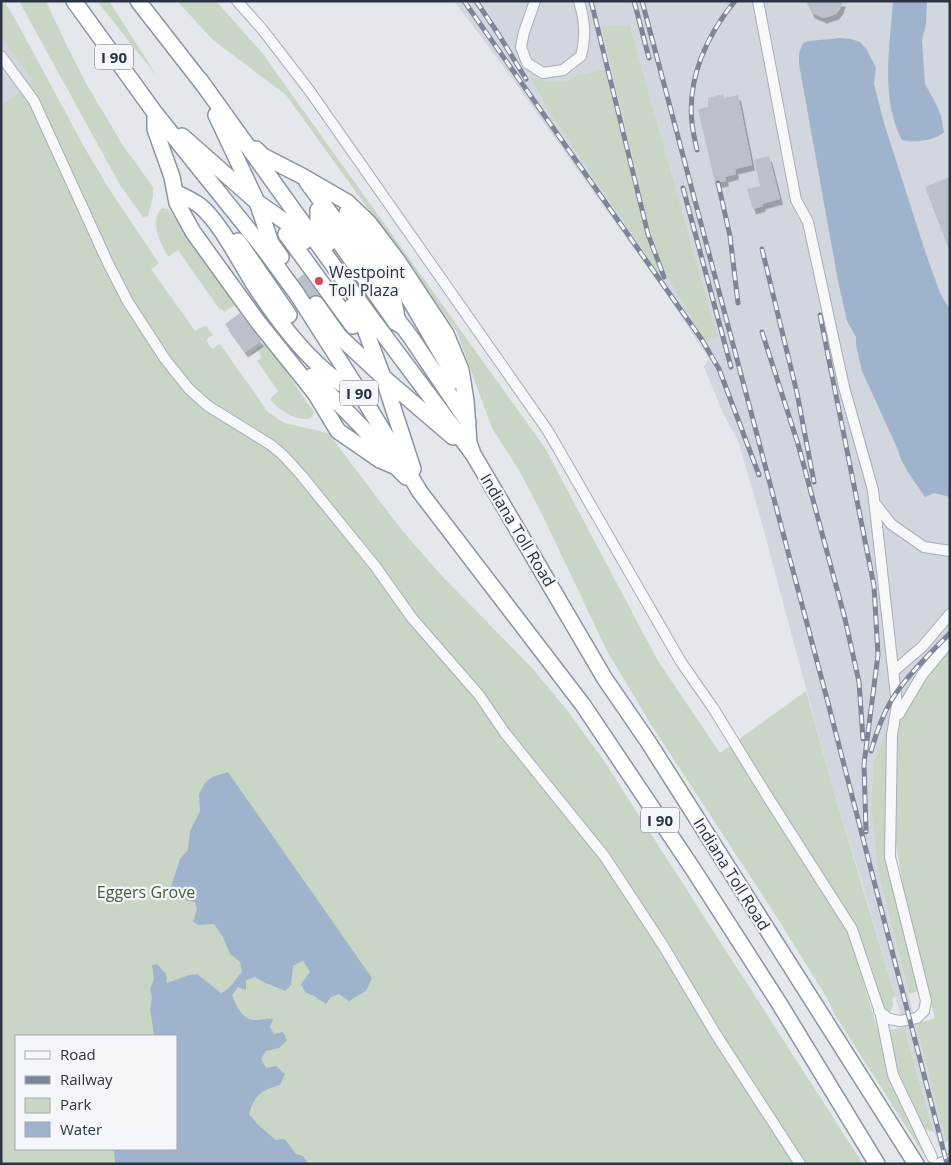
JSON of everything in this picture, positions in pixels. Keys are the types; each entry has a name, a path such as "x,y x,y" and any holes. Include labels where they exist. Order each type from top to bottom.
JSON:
{"highway":[{"name":"I 90","path":"74,1 154,111 264,249 310,312 417,488"},
{"name":"I 90","path":"138,1 200,80 473,454"},
{"path":"172,44 213,109 234,128 248,140 301,175 347,202 370,223 446,334 461,370 466,401 469,443 473,454"},
{"name":"I 90","path":"200,80 257,202 272,243 339,336 383,377 473,454"},
{"path":"200,80 263,156 301,175 310,185 392,297 400,326 468,423"},
{"name":"I 90","path":"154,111 257,202 294,228 362,321 383,377 417,488"},
{"path":"154,111 155,129 181,200 304,367 417,488"},
{"path":"168,164 201,200 219,216 299,337 344,373 359,392"},
{"path":"280,166 297,182 318,210 319,228 373,310 380,316 400,326"},
{"path":"216,189 229,216 328,353 332,364"},
{"path":"181,200 199,206 214,221 263,297 335,379 359,392"},
{"path":"181,200 180,211 193,232 258,322 315,393"},
{"path":"201,200 220,209 229,216"},
{"path":"299,337 306,377 338,431 380,460 396,467 417,488"},
{"name":"Indiana Toll Road","path":"473,454 605,679 654,752 916,1164"},
{"name":"Indiana Toll Road","path":"417,488 593,720 763,978 877,1164"}],"street":[{"path":"237,1 262,29 309,90 548,431 681,662 713,708 770,802 852,929 879,1011 893,1075 935,1160 950,1159"},
{"path":"535,1 524,32 522,47 527,63 543,73 563,70 581,56 585,33 579,1"},
{"path":"758,1 796,200 808,222 844,387 873,490 897,705 892,735 890,857 926,1001 924,1011 917,1018 900,1021 889,1019 879,1011"},
{"path":"1,56 34,101 108,263 128,302 165,359 189,388 208,406 271,445 284,456 375,566 412,618 479,696 505,733 605,857 664,947 718,1036 800,1164"},
{"path":"874,502 891,524 924,547 950,550"},
{"path":"894,671 923,646 950,614"},
{"path":"894,723 922,675 950,641"}],"shaded area":[{"path":"454,1 950,1 950,648 935,664 896,729 887,728 873,763 871,811 879,877 946,1142 939,1147 831,782 739,443 723,413 704,367 709,359 667,295 507,71","holes":["630,26 718,338 705,342 666,275 658,254","605,69 642,218 658,271 552,117 530,77 555,82"]},
{"path":"1,37 33,82 1,105"}],"green space":[{"name":"Eggers Grove","path":"1,1 4,1 14,17 87,152 113,195 157,260 158,264 151,269 195,331 204,326 207,327 213,335 206,340 212,349 220,344 268,412 284,423 328,433 401,529 441,575 534,670 570,714 604,761 863,1164 1,1164 1,105 33,82 1,37"},
{"path":"19,1 46,1 87,85 124,147 153,187 153,197 148,216 143,217 120,185"},
{"path":"97,1 109,1 155,74"},
{"path":"177,1 216,1 263,54 545,448 658,661 720,753 806,691 895,996 892,1000 893,1006 890,1012 886,1012 881,1003 870,962 842,904 827,882 820,888 847,929 887,1060 926,1158 835,1015 827,998 778,919 652,726 607,651 542,514 520,472 492,428 457,332 286,95 213,40"},
{"path":"630,26 718,338 705,342 666,275 647,217 602,27"},
{"path":"605,69 642,218 659,273 552,117 530,77 555,82"},
{"path":"162,208 168,209 236,304 224,312 222,309 220,310 178,250 169,256 167,255 159,238 156,225 158,213"},
{"path":"266,342 313,411 314,414 309,419 298,418 287,413 270,399 278,391 257,361 262,357 258,351 252,355 251,353"},
{"path":"950,648 950,1139 946,1142 916,1024 935,1018 909,919 895,839 896,729 935,664"},
{"path":"887,728 889,728 886,773 887,867 919,991 909,994 879,877 871,811 873,763"},
{"path":"904,1027 934,1132 921,1128 897,1076 887,1031"}],"water":[{"path":"893,1 927,1 926,24 922,41 925,84 941,116 944,132 930,139 918,141 902,140 895,124 891,107 888,72"},
{"path":"840,38 860,42 867,50 876,68 874,84 884,123 926,254 940,293 950,310 950,497 934,493 925,497 905,468 862,371 856,337 847,321 838,281 799,64 799,53 803,43"},
{"path":"228,772 372,978 366,991 349,1001 339,994 331,997 326,1004 305,992 301,984 310,972 303,961 293,966 291,985 285,991 255,977 246,980 246,990 238,987 232,995 238,1008 244,1015 252,1020 273,1019 270,1027 274,1034 283,1032 287,1040 279,1048 266,1051 261,1059 266,1068 276,1066 285,1074 280,1085 264,1091 256,1098 249,1114 258,1125 276,1140 285,1139 296,1154 303,1156 309,1164 115,1164 114,1150 178,1150 178,1035 154,1035 150,1008 152,998 150,990 154,978 152,965 157,964 166,974 167,983 197,974 221,993 242,972 240,962 230,954 223,937 214,924 199,925 193,922 197,910 195,902 175,898 171,887 180,859 188,850 190,831 200,811 199,794 205,783 212,777"}],"building":[{"path":"806,1 843,1 836,14 824,18 812,13"},
{"path":"723,94 724,98 738,95 752,165 735,169 736,174 725,177 726,181 715,183 698,109 708,107 708,98"},
{"path":"769,156 780,199 762,204 763,206 753,209 747,189 760,186 754,160"},
{"path":"950,177 950,250 949,250 925,187"},
{"path":"304,274 319,295 310,297 297,279"},
{"path":"240,313 261,341 245,352 225,324"}],"railway":[{"path":"464,1 702,340 719,369 759,475"},
{"path":"476,1 526,79"},
{"path":"591,1 648,234 664,277"},
{"path":"634,1 649,58"},
{"path":"642,1 827,699 947,1164"},
{"path":"697,150 692,126 691,106 696,74 701,58 716,28 735,1"},
{"path":"718,183 730,236 738,303"},
{"path":"683,188 731,367"},
{"path":"762,249 797,393 814,482"},
{"path":"820,315 874,586 878,655 864,764 866,832"},
{"path":"762,332 798,444 845,619 859,682 863,739"},
{"path":"871,751 882,719 897,692 950,633"}],"place":[{"name":"Westpoint Toll Plaza","path":"319,281"}]}
